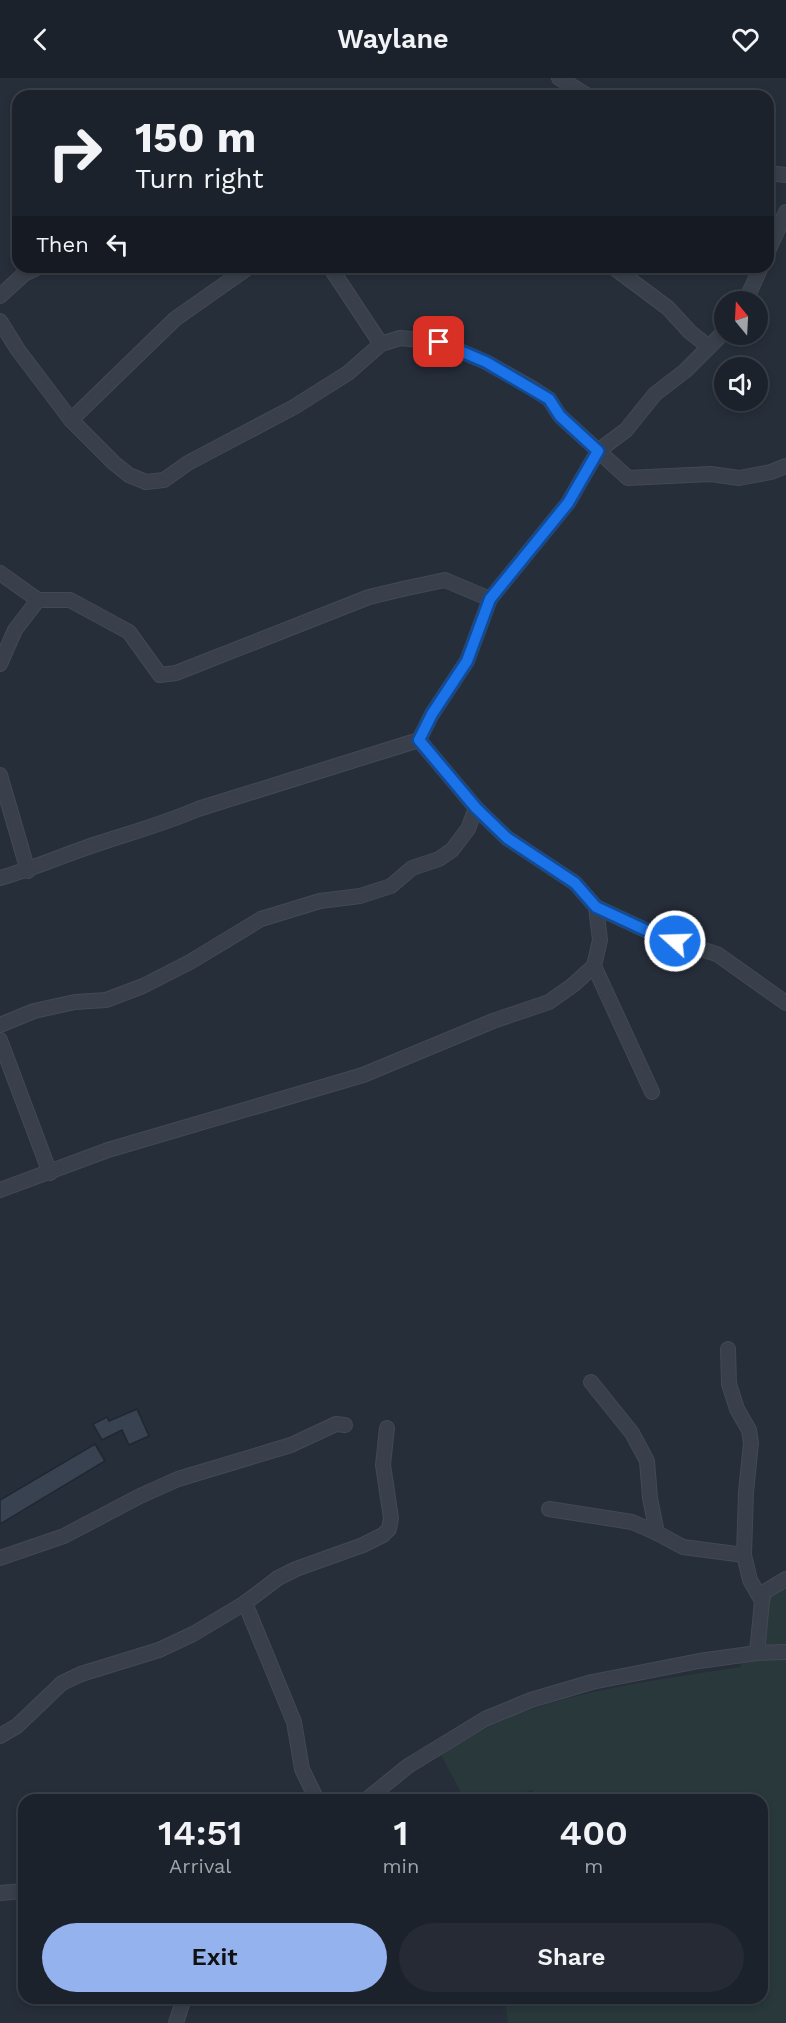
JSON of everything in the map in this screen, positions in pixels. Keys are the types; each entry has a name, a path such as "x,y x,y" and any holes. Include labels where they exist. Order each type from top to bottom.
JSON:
{"street":[{"path":"559,78 578,90"},
{"path":"774,238 786,212"},
{"path":"0,296 26,273"},
{"path":"71,420 175,319 240,273"},
{"path":"334,273 381,344"},
{"path":"621,273 668,308 690,332 709,347"},
{"path":"750,291 758,273"},
{"path":"0,321 18,350 71,420 114,463 129,475 146,482 164,480 188,463 294,406 348,373 381,344 400,338 439,342 486,362 549,399 560,416 628,478 711,474 739,478 771,472 786,466"},
{"path":"0,878 172,820 198,809 419,740 432,714 467,661 490,599 568,503 598,451 626,430 655,394 685,371 714,342"},
{"path":"0,573 38,600 70,600 129,632 160,675 168,675 369,597 407,588 445,580 490,599"},
{"path":"0,664 15,630 38,600"},
{"path":"419,740 476,808 507,838 575,883 596,907 654,934 717,954 785,1001"},
{"path":"0,775 28,870"},
{"path":"0,1025 34,1011 75,1002 106,1000 143,986 190,962 261,919 320,900 360,896 391,886 412,868 439,859 452,850 468,829 476,808"},
{"path":"0,1190 108,1150 363,1075 493,1021 549,1002 594,966 600,940 596,907"},
{"path":"594,966 652,1092"},
{"path":"0,1040 50,1173"},
{"path":"728,1349 729,1384 737,1409 749,1430 751,1443 746,1492 744,1555 750,1580 762,1601"},
{"path":"591,1382 632,1433 647,1461 650,1498 657,1533"},
{"path":"0,1558 63,1536 178,1479 291,1445 336,1424 345,1425"},
{"path":"0,1736 23,1720 62,1683 81,1674 159,1650 193,1634 244,1603 278,1578 383,1535 389,1529 391,1518 383,1465 387,1428"},
{"path":"549,1509 632,1522 683,1547 744,1555"},
{"path":"757,1653 764,1592 786,1579"},
{"path":"244,1603 294,1722 302,1769 314,1794"},
{"path":"373,1794 408,1766 476,1724 531,1700 592,1682 699,1661 757,1653 786,1652"},
{"path":"0,1893 18,1892"},
{"path":"177,2023 182,2004"}],"shaded area":[{"path":"772,1582 786,1582 786,2023 508,2023 506,2004 768,2004 768,1794 535,1794 533,1790 518,1794 462,1794 441,1755 497,1723 556,1702 648,1681 740,1667"}],"building":[{"path":"137,1409 149,1436 129,1445 122,1430 102,1440 93,1424 107,1417 109,1421"},
{"path":"95,1444 105,1461 0,1524 0,1500"}],"route":[{"path":"439,342 486,362 549,399 560,416 598,451 590,469 568,503 490,599 467,661 432,714 419,740 476,808 507,838 575,883 596,907 654,934 675,941"}]}
